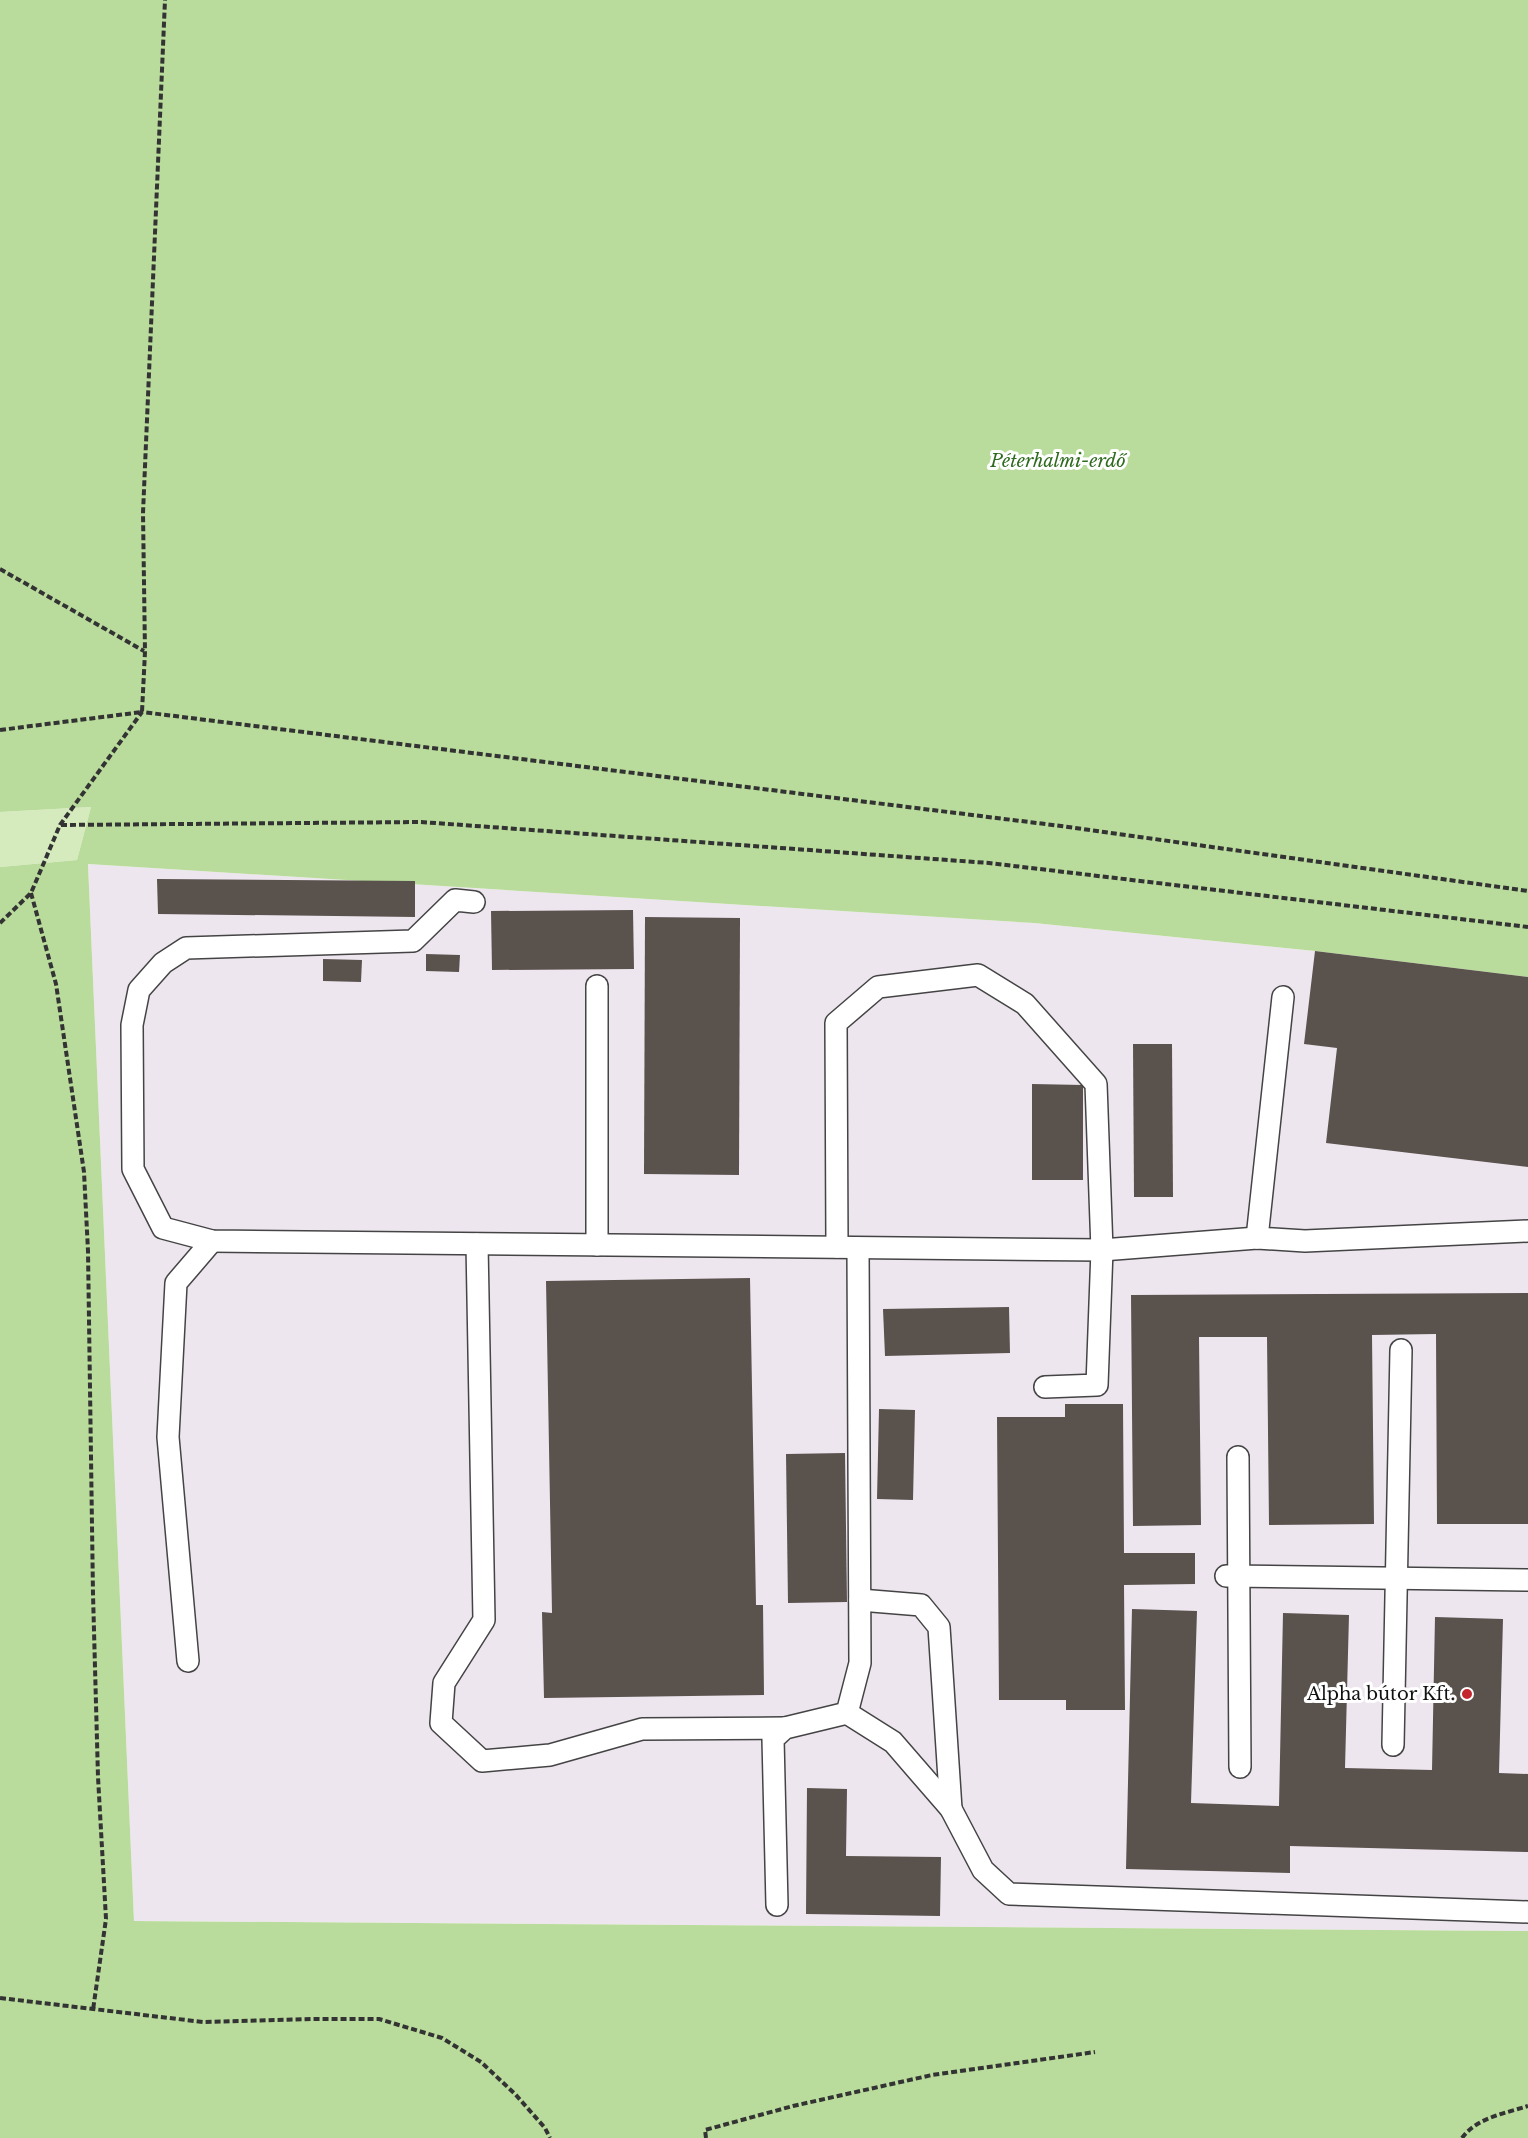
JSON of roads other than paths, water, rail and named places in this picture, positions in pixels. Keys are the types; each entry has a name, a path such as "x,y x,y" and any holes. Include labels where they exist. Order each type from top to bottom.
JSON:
{"lane":[{"path":"474,902 455,900 413,941 186,948 163,963 139,990 132,1025 133,1169 163,1228 212,1241 1102,1250 1257,1238 1305,1240 1528,1231"},
{"path":"837,1247 836,1023 878,987 978,975 1025,1005 1096,1084 1102,1250 1097,1385 1045,1387"},
{"path":"597,986 597,1245"},
{"path":"1257,1238 1283,997"},
{"path":"188,1661 168,1437 176,1283 212,1241"},
{"path":"477,1244 484,1620 444,1683 441,1723 482,1761 550,1755 642,1729 784,1728 847,1713 893,1742 951,1809 983,1870 1009,1894 1528,1912"},
{"path":"847,1713 860,1663 858,1248"},
{"path":"1393,1745 1401,1350"},
{"path":"1238,1457 1232,1576 1240,1767"},
{"path":"1232,1576 1528,1580"},
{"path":"860,1600 921,1605 939,1627 951,1809"},
{"path":"777,1905 773,1739 784,1728"}],"place":[{"name":"Alpha bútor Kft.","path":"1467,1694"}],"park label":[{"name":"Péterhalmi-erdő","path":"1058,461"}]}
